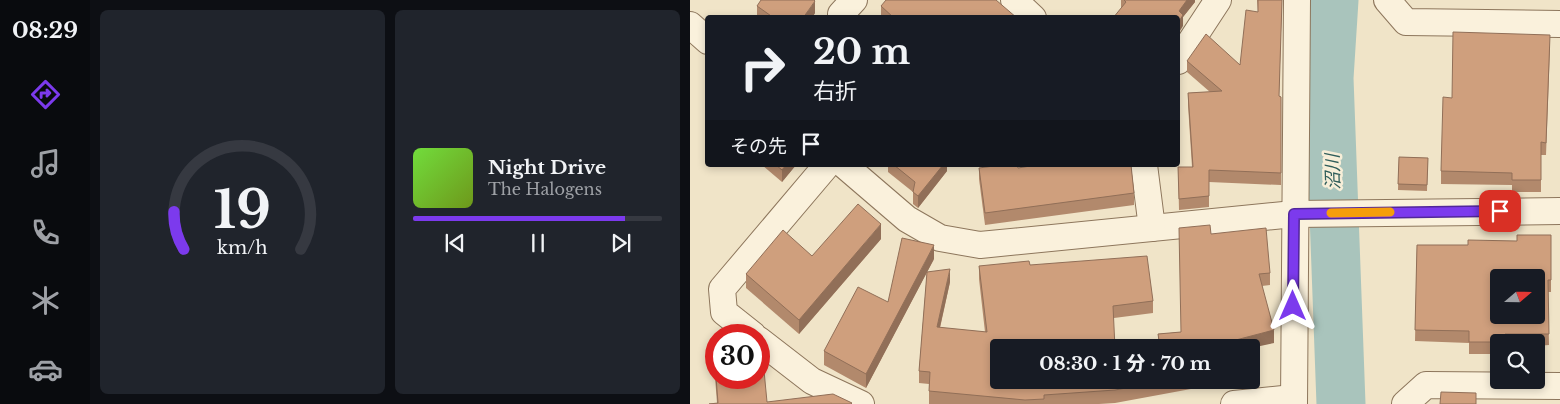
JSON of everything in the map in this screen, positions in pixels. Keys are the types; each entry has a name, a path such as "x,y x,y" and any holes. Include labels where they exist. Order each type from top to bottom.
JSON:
{"street":[{"path":"841,15 854,0"},
{"path":"1014,0 1030,15"},
{"path":"1180,58 1218,0"},
{"path":"1234,404 1294,401 1297,0"},
{"path":"1386,0 1406,22 1560,24"},
{"path":"690,25 705,38"},
{"path":"739,324 724,312 722,289 825,167"},
{"path":"846,167 907,220 940,238 980,245 1294,214 1560,211"},
{"path":"1144,167 1152,228"},
{"path":"770,349 812,381 861,404"},
{"path":"1405,404 1426,385 1560,386"}],"building":[{"path":"761,0 815,1 805,15 770,15 757,6"},
{"path":"886,0 996,0 1014,15 891,15 881,6"},
{"path":"1124,0 1187,0 1179,11 1183,15 1180,20 1180,15 1115,15 1126,2"},
{"path":"1258,0 1282,0 1279,96 1281,97 1281,173 1209,170 1209,196 1179,199 1178,167 1193,167 1188,93 1222,91 1187,61 1206,34 1240,65 1246,10 1258,12"},
{"path":"1453,32 1550,35 1546,143 1541,142 1541,180 1512,180 1512,173 1441,171 1443,97 1452,98"},
{"path":"1399,157 1428,158 1427,185 1398,184"},
{"path":"896,167 941,167 918,196 913,192 915,182"},
{"path":"1131,167 1134,193 985,213 979,168"},
{"path":"858,204 881,224 799,320 746,274 783,230 812,256"},
{"path":"1210,225 1211,234 1266,228 1270,273 1259,274 1274,330 1240,339 1159,339 1158,334 1181,332 1179,228"},
{"path":"1517,235 1551,235 1551,280 1548,280 1549,334 1490,334 1490,342 1469,342 1469,331 1415,330 1417,245 1468,245 1468,240 1517,241"},
{"path":"902,238 934,245 866,374 824,351 858,287 888,302"},
{"path":"1147,256 1153,301 1113,306 1115,339 990,339 990,389 1120,389 1044,395 1044,399 1025,400 929,391 930,372 919,371 927,272 950,269 937,327 987,332 979,266 1029,261 1030,265"},
{"path":"717,389 766,389 767,402 833,394 852,403 709,404 718,403"},
{"path":"1441,392 1476,393 1476,404 1440,404"}],"waterway":[{"name":"沼川","path":"1334,0 1329,78 1341,404"}],"slow traffic":[{"path":"1331,213 1390,212"}],"route":[{"path":"1293,306 1294,214 1500,211"}]}
